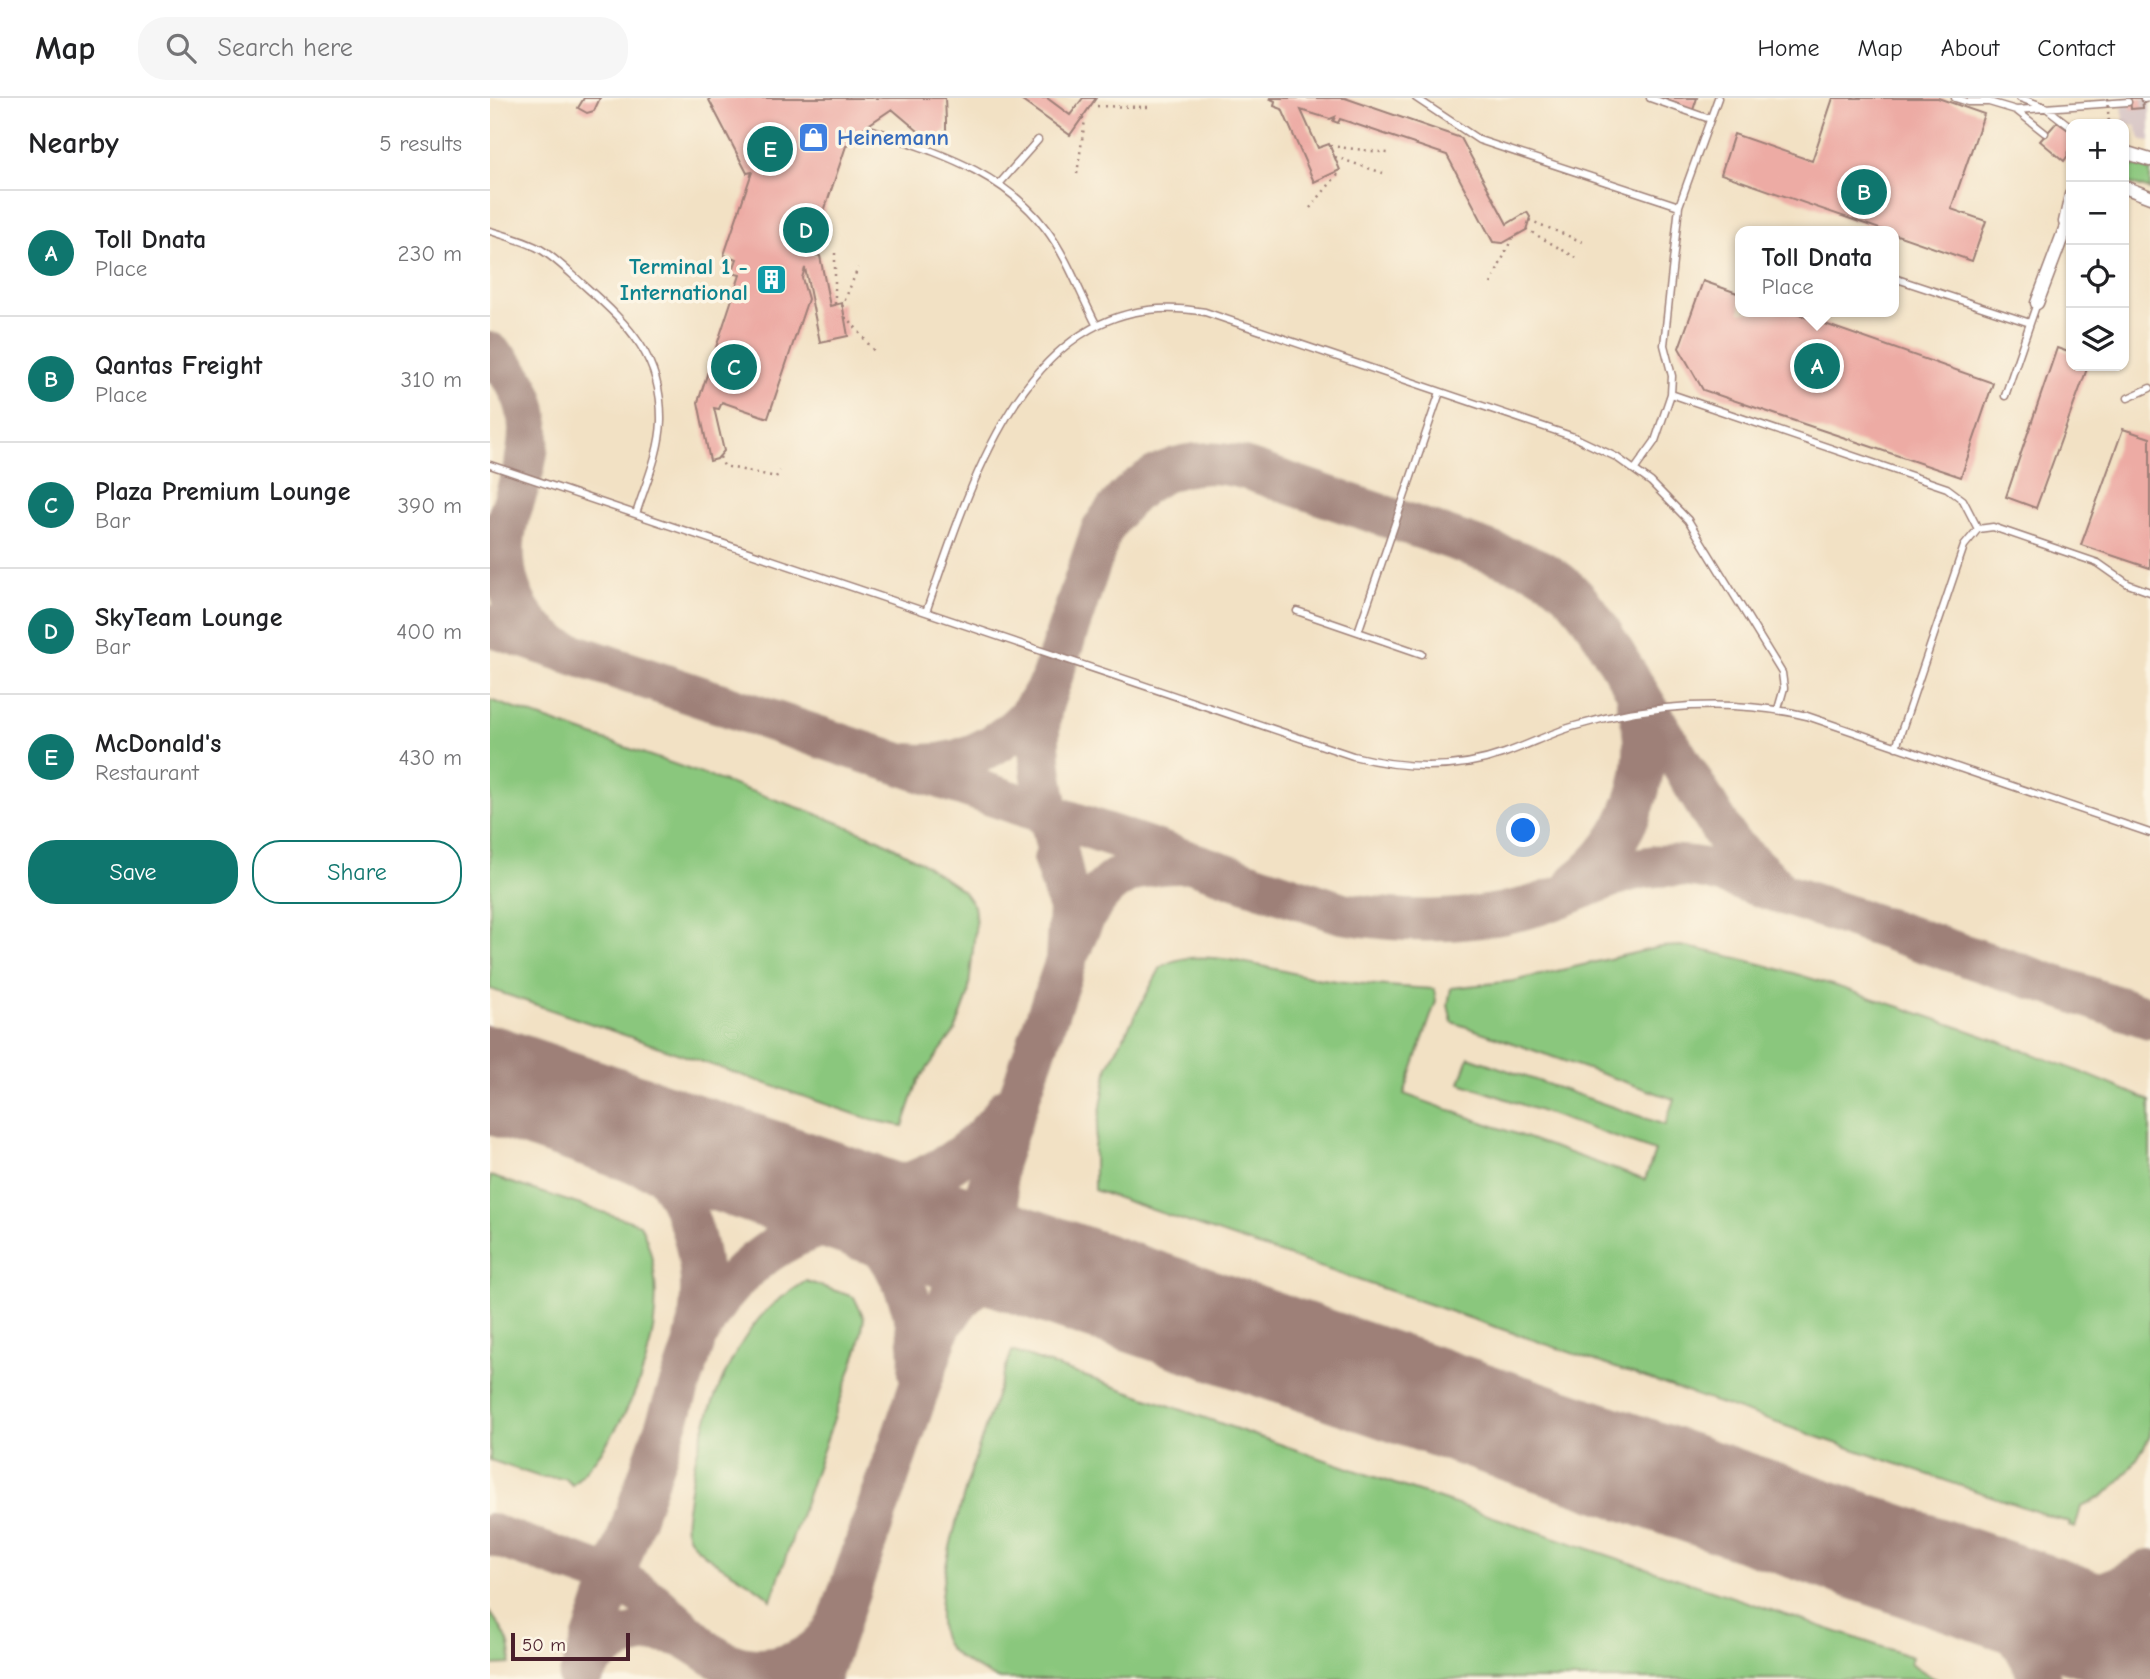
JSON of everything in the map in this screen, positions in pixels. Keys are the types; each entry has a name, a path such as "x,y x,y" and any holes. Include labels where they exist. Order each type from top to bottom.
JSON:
{"street":[{"path":"2129,154 2150,160"},
{"path":"2129,189 2150,197"},
{"path":"2037,303 2066,216"},
{"path":"2063,229 2066,223"}],"lane":[{"path":"1416,98 1479,140 1679,206"},
{"path":"1650,98 1710,119"},
{"path":"1635,470 1655,441 1671,394 1672,376 1664,345 1679,206 1718,98"},
{"path":"1955,98 1968,102 1989,102 2016,110 2045,133"},
{"path":"2020,98 2045,107 2066,123"},
{"path":"2016,110 2128,102"},
{"path":"873,130 967,164 1000,184 1045,228 1096,324"},
{"path":"1000,184 1038,140"},
{"path":"490,231 529,244 557,261 628,325 646,352 659,392 661,424 655,457 636,514"},
{"path":"1899,280 2030,323"},
{"path":"2005,396 2037,303"},
{"path":"926,612 973,479 995,437 1046,364 1096,324 1146,309 1176,308 1205,312 1574,437 1635,470 1664,493 1688,520 1782,673 1784,688 1778,709"},
{"path":"2128,398 2150,388"},
{"path":"1358,632 1440,392"},
{"path":"1671,394 1947,488 1964,500 1978,529"},
{"path":"490,465 1385,765 1444,767 1475,762 1573,727 1645,712 1730,705 1778,709 2150,833"},
{"path":"1896,747 1964,546 1978,529 1993,527 2098,563 2128,584 2150,592"},
{"path":"1297,611 1422,654"}],"path":[{"path":"2107,98 2109,119"},
{"path":"1090,106 1148,107"},
{"path":"1077,174 1085,120 1082,118"},
{"path":"1330,146 1388,153"},
{"path":"1335,157 1383,173"},
{"path":"1310,208 1338,174 1337,171"},
{"path":"1529,220 1583,242"},
{"path":"1526,229 1580,260"},
{"path":"1491,284 1512,238"},
{"path":"835,253 835,305"},
{"path":"842,307 858,268"},
{"path":"845,318 849,317 874,351"},
{"path":"720,457 724,467 776,477 780,471"}],"shaded area":[{"path":"2122,98 2150,98 2150,142 2140,139 2136,126 2129,124 2129,119 2123,119"}],"green space":[{"path":"2132,165 2150,170 2150,190 2129,183"},
{"path":"490,700 814,813 881,840 921,862 963,891 974,906 976,921 968,996 955,1031 918,1081 903,1126 872,1120 490,989"},
{"path":"1681,946 1766,965 1878,1000 2029,1052 2150,1101 2150,1436 2122,1479 2093,1502 2081,1507 2075,1528 2069,1526 2070,1523 1094,1190 1094,1147 1108,1066 1161,967 1176,960 1194,958 1236,961 1330,980 1434,989 1436,1001 1404,1094 1645,1180 1655,1151 1460,1083 1469,1057 1665,1125 1674,1099 1452,1022 1448,1005 1451,988 1514,981 1660,947"},
{"path":"490,1176 640,1224 651,1257 656,1292 653,1328 645,1363 632,1398 615,1430 595,1459 572,1485 565,1478 540,1477 490,1460"},
{"path":"806,1281 854,1297 864,1318 859,1346 771,1600 699,1550 691,1540 685,1524 691,1480 703,1432 731,1361 762,1315"},
{"path":"1012,1351 1392,1483 1912,1657 1910,1663 1935,1679 997,1679 961,1659 949,1649 940,1620 942,1587 962,1500"},
{"path":"490,1612 508,1643 510,1664 490,1665"}],"building":[{"path":"584,98 600,98 594,111 587,113 578,108"},
{"name":"Terminal 1 - International","path":"708,98 945,98 946,121 946,130 931,142 892,109 858,132 861,140 846,146 810,253 820,256 830,306 842,303 848,336 820,342 805,268 802,278 808,299 768,418 722,402 719,409 714,408 724,451 717,459 710,461 698,402 740,275 732,273 737,259 724,255 752,172 747,173"},
{"path":"1018,98 1047,98 1070,115 1083,98 1096,98 1070,135"},
{"path":"1269,98 1345,98 1461,138 1507,224 1527,212 1530,217 1526,230 1503,243 1493,242 1447,155 1340,119 1338,123 1333,121 1335,117 1330,119 1301,110 1318,148 1329,144 1340,170 1314,182 1282,109 1274,106 1275,101"},
{"path":"1661,98 1697,98 1693,110"},
{"path":"1833,98 1938,98 1984,114 1951,209 1986,221 1972,261 1899,236 1899,226 1871,226 1721,174 1734,134 1812,161"},
{"path":"2130,98 2142,98 2143,108 2131,109"},
{"path":"2057,122 2066,128 2064,161 2040,141"},
{"path":"1703,281 1735,292 1735,317 1805,317 1993,383 1961,477 1703,390 1679,348"},
{"path":"2057,348 2066,351 2066,371 2086,371 2036,508 2006,497"},
{"path":"2123,429 2150,438 2150,568 2081,545"}],"taxiway":[{"path":"490,353 508,372 520,391 527,411 527,451 508,518"},
{"path":"1065,886 1041,769 1039,746 1043,703 1101,532 1114,512 1146,482 1183,466 1204,463 1250,470 1528,565 1560,583 1584,607 1598,627 1730,844 1772,883"},
{"path":"490,553 508,518 504,554 509,588 525,619 552,644"},
{"path":"490,626 1342,913 1410,920 1478,917 1550,901 1638,869 1687,866 1718,872 2150,1018"},
{"path":"911,764 951,762 989,747 1022,722 1046,689"},
{"path":"1577,882 1596,866 1612,846 1635,802 1644,753 1643,728 1637,703"},
{"path":"819,1679 1066,961 1069,908 1054,860"},
{"path":"1071,948 1088,911 1110,884 1124,874 1140,868 1181,863"},
{"path":"490,1089 565,1108 644,1135"},
{"path":"824,1190 850,1193 876,1191 927,1176 973,1147 1007,1108"},
{"path":"579,1679 694,1344 700,1313 701,1283 697,1252 690,1223 678,1195 661,1170 640,1147 615,1128"},
{"path":"996,1171 999,1204 1011,1234 1033,1256 1062,1272"},
{"path":"770,1176 835,1202 855,1216 872,1234 900,1276 910,1300 916,1324 919,1373"},
{"path":"700,1331 733,1282 756,1261 781,1244 808,1231 837,1222 866,1219 896,1221 956,1241 977,1245"},
{"path":"947,1318 961,1299 976,1285 992,1276 1026,1271 1045,1273 1086,1285"},
{"path":"490,1534 618,1579 654,1603 696,1641"},
{"path":"1903,1562 1947,1580 1986,1604 2017,1636 2040,1679"},
{"path":"1975,1582 2021,1595 2064,1599 2106,1591 2128,1583 2150,1570"},
{"path":"2022,1603 2051,1616 2076,1633 2088,1643 2118,1679"},
{"path":"582,1675 590,1663 612,1644 639,1634 654,1632 683,1637 725,1662 757,1669 788,1665 802,1659 815,1650 836,1626"}],"runway":[{"path":"490,1079 2150,1645"}],"place":[{"name":"Heinemann","path":"814,137"},
{"name":"McDonald's","path":"770,149"},
{"name":"Qantas Freight","path":"1864,192"},
{"name":"SkyTeam Lounge","path":"806,230"},
{"name":"Terminal 1 - International","path":"771,279"},
{"name":"Toll Dnata","path":"1817,366"},
{"name":"Plaza Premium Lounge","path":"734,367"}]}
